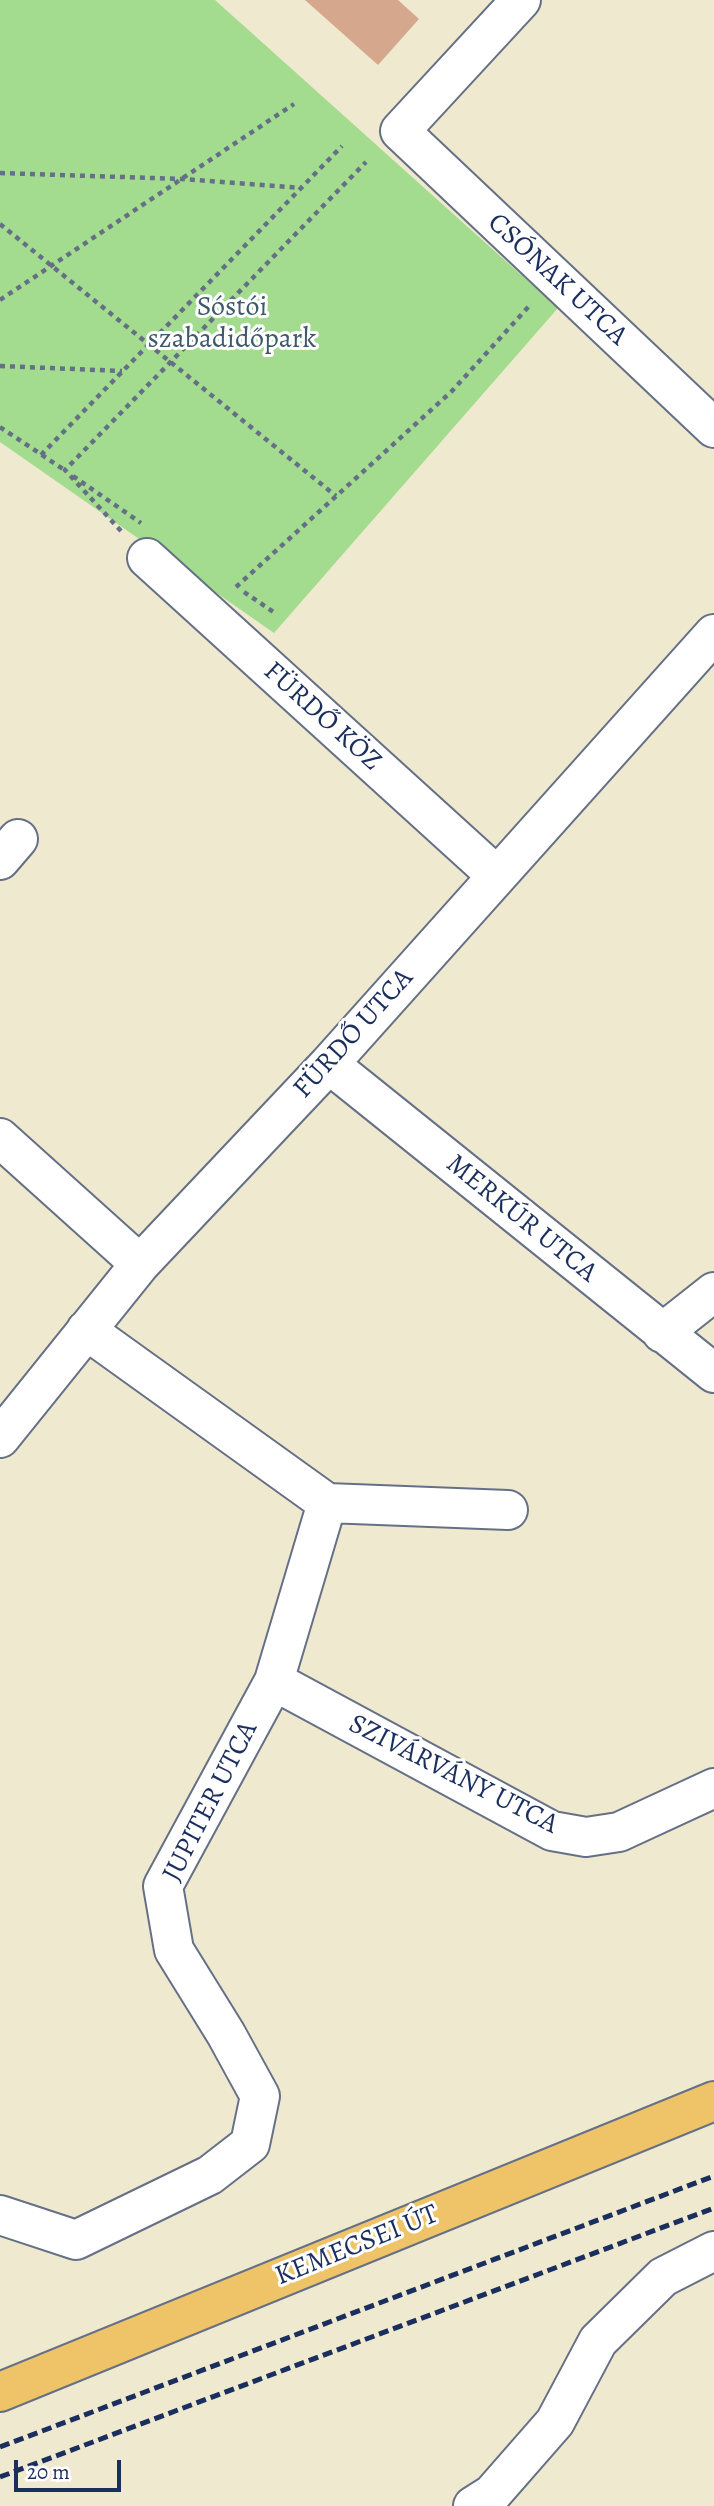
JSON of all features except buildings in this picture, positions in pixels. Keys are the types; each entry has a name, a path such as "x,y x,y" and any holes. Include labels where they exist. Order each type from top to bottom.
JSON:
{"main road":[{"name":"KEMECSEI ÚT","path":"0,2392 714,2101"}],"street":[{"name":"CSÓNAK UTCA","path":"521,0 400,131 714,429"},
{"name":"FÜRDŐ KÖZ","path":"147,558 497,876"},
{"name":"FÜRDŐ UTCA","path":"0,1438 140,1264 329,1064 714,634"},
{"name":"MERKÚR UTCA","path":"329,1064 714,1373"},
{"path":"0,1138 140,1264"},
{"path":"662,1333 714,1292"},
{"path":"86,1330 327,1503 508,1510"},
{"name":"JUPITER UTCA","path":"0,2215 76,2240 210,2175 250,2144 260,2096 226,2034 174,1950 163,1886 274,1681 327,1503"},
{"name":"SZIVÁRVÁNY UTCA","path":"274,1681 552,1831 586,1837 619,1832 714,1788"},
{"path":"473,2506 492,2494 555,2422 598,2341 663,2277 714,2251"}],"path":[{"path":"0,300 294,104"},
{"path":"41,455 342,146"},
{"path":"147,558 65,470 366,162"},
{"path":"0,173 182,179 302,188"},
{"path":"0,224 336,496"},
{"path":"236,587 452,391 555,278"},
{"path":"0,366 122,371"}],"green space":[{"name":"Sóstói szabadidőpark","path":"0,0 215,0 558,308 274,633 0,442"}],"railway":[{"path":"0,2447 714,2176"},
{"path":"0,2477 714,2208"}]}
